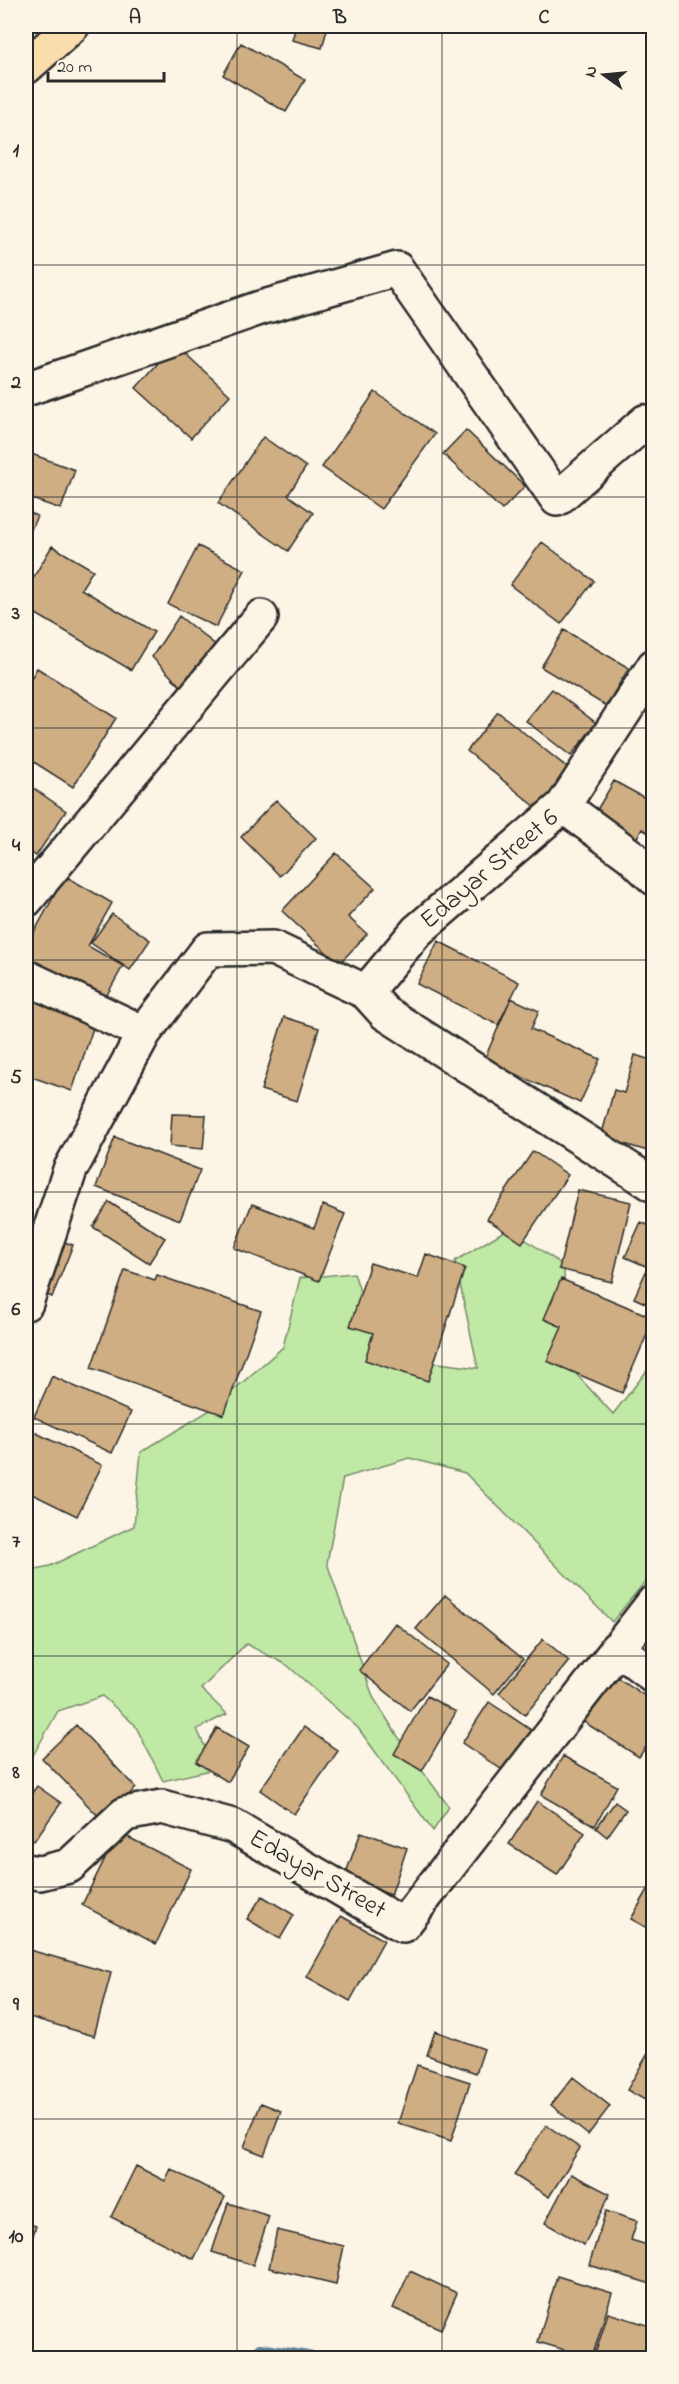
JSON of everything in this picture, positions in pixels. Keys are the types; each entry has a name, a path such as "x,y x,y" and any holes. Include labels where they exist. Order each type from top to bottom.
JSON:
{"highway":[{"path":"26,67 72,26"}],"street":[{"path":"29,388 260,308 397,268 557,498 645,422 654,425"},
{"path":"26,900 261,616"},
{"path":"563,806 654,666"},
{"name":"Edayar Street 6","path":"366,992 417,931 563,806 631,856 654,878"},
{"path":"26,1303 70,1170 144,1033 208,949 273,948 366,992 385,1012 654,1185"},
{"path":"26,977 144,1033"},
{"name":"Edayar Street","path":"26,1871 40,1873 69,1866 125,1814 162,1807 233,1826 403,1925 654,1602"},
{"path":"617,1648 654,1676"}],"green space":[{"path":"509,1228 564,1266 566,1363 613,1414 653,1363 653,1572 612,1622 465,1473 409,1458 343,1478 327,1563 373,1697 404,1746 449,1807 433,1831 358,1728 287,1665 246,1644 201,1689 227,1714 197,1729 215,1769 163,1781 135,1725 102,1696 58,1711 26,1768 26,1571 50,1566 134,1526 141,1452 212,1409 283,1347 300,1278 354,1273 372,1327 406,1359 478,1368 455,1261"}],"building":[{"path":"296,26 328,26 322,48 292,40"},
{"path":"241,43 305,80 286,112 223,75"},
{"path":"175,344 230,395 191,438 136,388"},
{"path":"375,392 435,434 381,509 322,467"},
{"path":"466,430 525,486 502,510 443,454"},
{"path":"263,437 306,467 288,495 313,513 288,551 218,503"},
{"path":"26,452 75,470 61,509 26,497"},
{"path":"26,511 37,516 26,541"},
{"path":"542,542 594,581 561,624 510,585"},
{"path":"52,546 93,570 81,589 154,632 131,670 26,608 26,590"},
{"path":"198,546 245,570 216,627 168,604"},
{"path":"179,616 227,654 193,699 152,657"},
{"path":"564,630 629,668 606,706 541,667"},
{"path":"37,668 116,718 73,787 26,757 26,687"},
{"path":"552,689 596,723 571,756 526,721"},
{"path":"498,712 574,773 542,812 467,751"},
{"path":"614,781 654,803 654,836 642,829 633,844 591,820"},
{"path":"26,783 66,811 36,856 26,849"},
{"path":"276,800 316,838 280,876 241,837"},
{"path":"336,853 375,888 348,917 367,934 339,964 282,911"},
{"path":"65,876 112,903 88,946 123,966 103,1002 26,958 26,947"},
{"path":"112,914 150,940 130,970 91,943"},
{"path":"438,941 519,982 498,1025 417,984"},
{"path":"26,995 96,1019 72,1091 26,1075"},
{"path":"511,998 539,1011 531,1029 600,1059 580,1103 484,1060"},
{"path":"284,1017 319,1028 297,1101 261,1090"},
{"path":"635,1055 654,1061 654,1153 601,1137 614,1090 624,1093"},
{"path":"172,1114 206,1115 203,1149 170,1146"},
{"path":"115,1137 200,1170 180,1220 96,1187"},
{"path":"533,1151 568,1175 522,1243 487,1219"},
{"path":"578,1190 631,1202 612,1282 559,1269"},
{"path":"109,1202 165,1238 149,1263 93,1227"},
{"path":"252,1204 314,1228 323,1205 345,1214 319,1281 234,1248"},
{"path":"641,1222 654,1228 654,1307 634,1298 648,1267 625,1257"},
{"path":"47,1236 73,1245 52,1297 27,1287"},
{"path":"426,1254 465,1268 428,1381 365,1360 373,1333 350,1326 370,1263 418,1278"},
{"path":"125,1270 155,1280 157,1275 261,1311 224,1415 91,1368"},
{"path":"561,1279 654,1318 622,1393 547,1361 562,1327 544,1319"},
{"path":"52,1376 131,1412 112,1453 34,1417"},
{"path":"26,1428 102,1465 77,1516 26,1491"},
{"path":"445,1595 523,1659 494,1694 416,1629"},
{"path":"395,1623 447,1664 410,1711 359,1670"},
{"path":"543,1639 569,1661 525,1715 499,1693"},
{"path":"615,1676 654,1702 654,1735 639,1757 584,1722"},
{"path":"427,1696 456,1712 422,1771 394,1754"},
{"path":"489,1702 537,1734 510,1775 462,1743"},
{"path":"76,1725 136,1788 102,1820 42,1758"},
{"path":"304,1727 338,1751 294,1814 260,1790"},
{"path":"217,1728 249,1747 228,1782 196,1762"},
{"path":"563,1756 617,1786 595,1826 541,1795"},
{"path":"37,1786 61,1803 34,1841 26,1835 26,1801"},
{"path":"537,1801 585,1833 557,1875 509,1844"},
{"path":"615,1802 626,1810 607,1837 596,1828"},
{"path":"118,1832 191,1869 156,1944 82,1905"},
{"path":"361,1832 407,1848 391,1895 344,1878"},
{"path":"654,1881 654,1932 631,1919"},
{"path":"262,1896 294,1915 280,1939 247,1919"},
{"path":"341,1916 384,1940 350,2001 307,1977"},
{"path":"26,1949 111,1973 94,2036 26,2016"},
{"path":"435,2031 484,2049 476,2073 427,2055"},
{"path":"654,2043 654,2105 627,2090"},
{"path":"417,2065 470,2082 451,2141 398,2123"},
{"path":"573,2077 610,2106 588,2135 551,2105"},
{"path":"261,2103 281,2111 264,2155 244,2147"},
{"path":"546,2125 580,2148 549,2197 514,2175"},
{"path":"136,2166 165,2181 171,2169 225,2197 194,2259 111,2217"},
{"path":"571,2174 610,2194 584,2245 545,2223"},
{"path":"228,2203 269,2216 253,2265 212,2252"},
{"path":"606,2211 637,2221 631,2240 654,2247 654,2285 589,2265"},
{"path":"26,2223 36,2226 27,2255 26,2255"},
{"path":"277,2230 344,2246 336,2284 269,2268"},
{"path":"410,2271 457,2293 441,2329 393,2308"},
{"path":"557,2276 612,2293 592,2358 538,2342"},
{"path":"608,2313 654,2327 654,2358 594,2358"}],"waterway":[{"path":"256,2358 260,2349 314,2358"}]}
